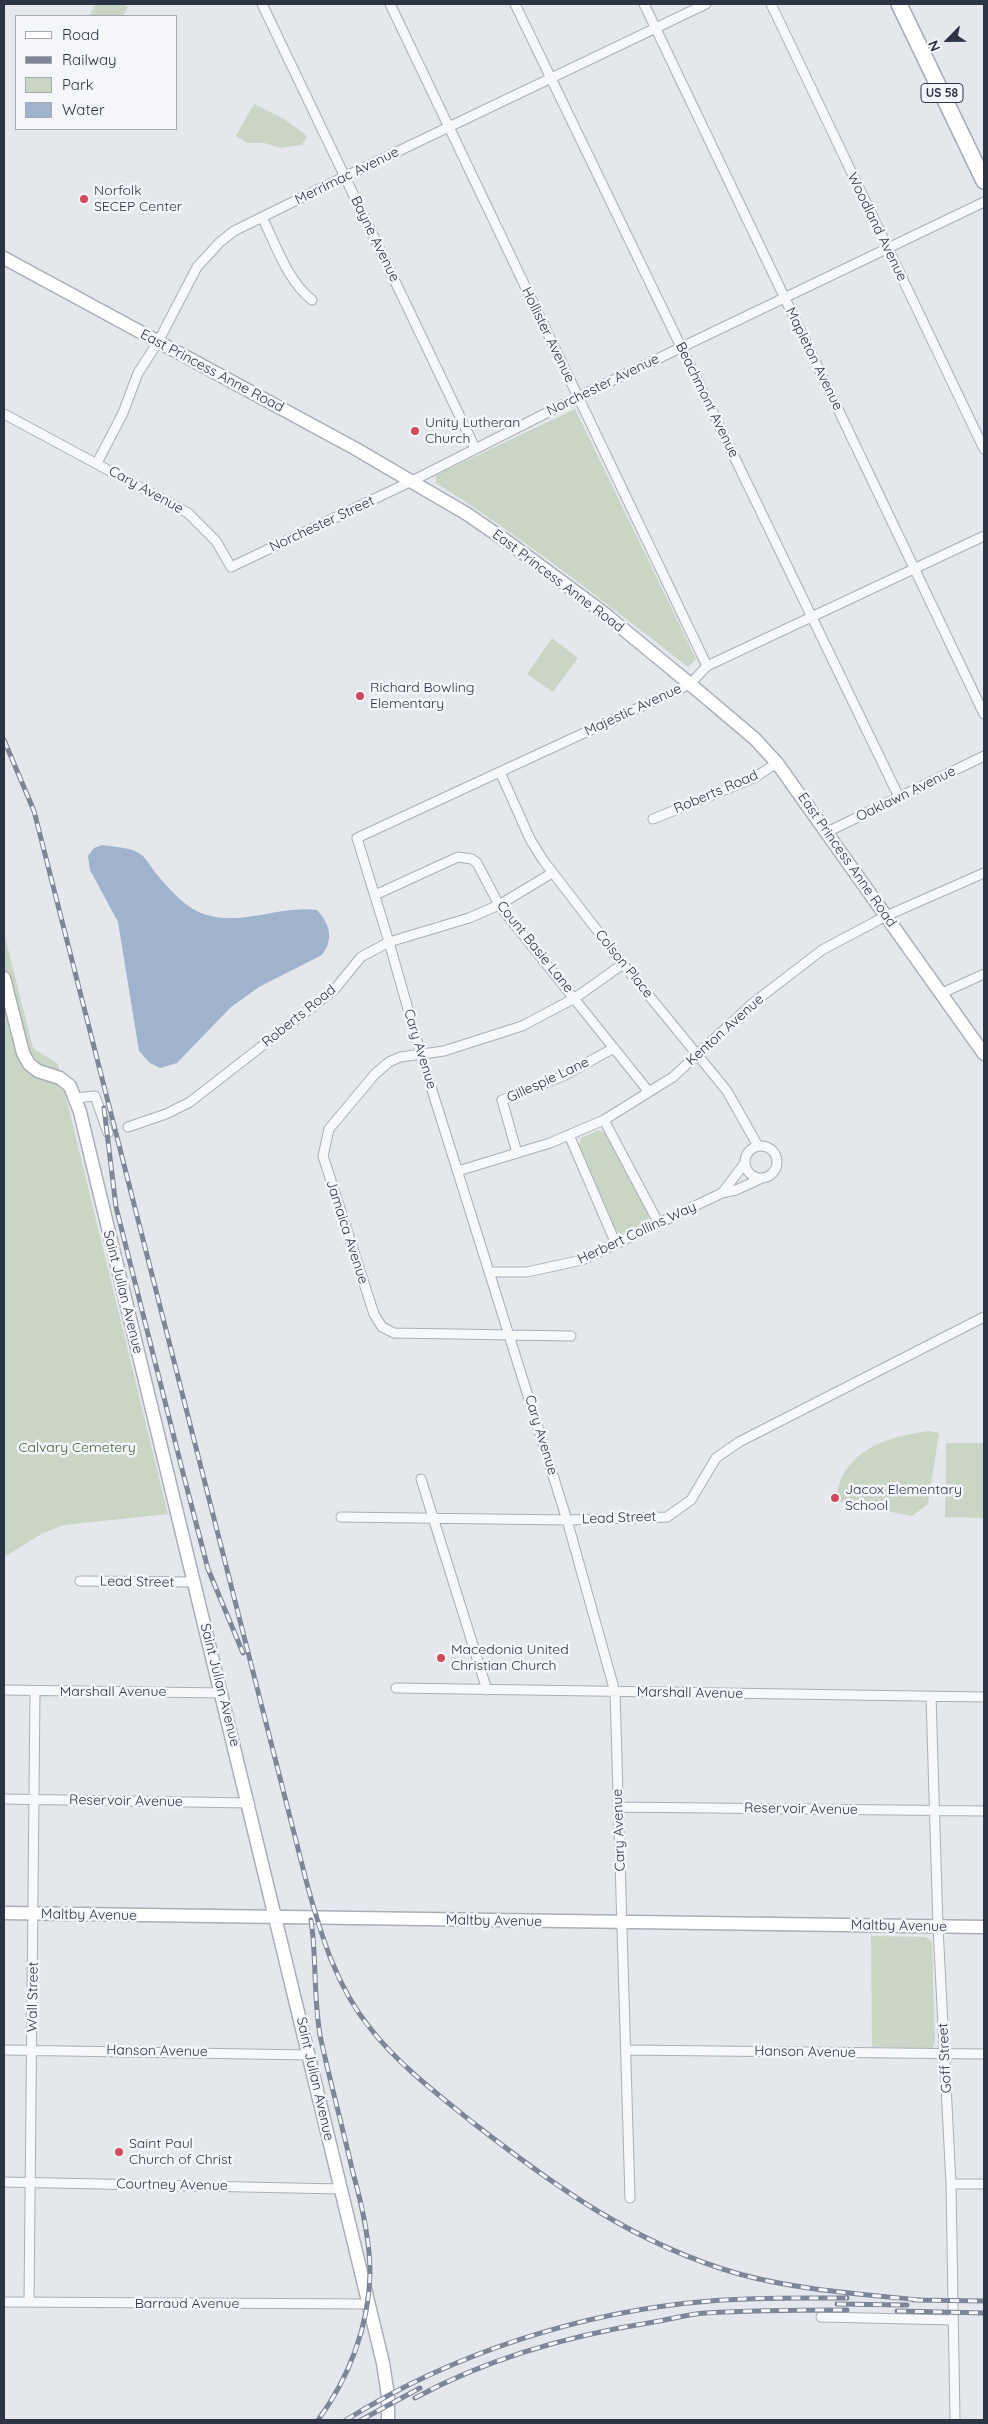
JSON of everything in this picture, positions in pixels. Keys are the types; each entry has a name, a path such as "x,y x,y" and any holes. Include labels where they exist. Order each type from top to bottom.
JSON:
{"main road":[{"name":"US 58","path":"899,4 984,181"}],"street":[{"name":"Bayne Avenue","path":"262,4 475,448"},
{"name":"Hollister Avenue","path":"390,4 707,666"},
{"name":"Beachmont Avenue","path":"515,4 899,797"},
{"name":"Mapleton Avenue","path":"644,4 984,714"},
{"name":"Merrimac Avenue","path":"97,463 123,413 138,373 158,342 197,267 208,254 234,231 550,77 706,4"},
{"name":"Woodland Avenue","path":"771,4 984,450"},
{"name":"Norchester Avenue","path":"412,481 578,397 984,202"},
{"path":"262,217 294,281 303,293 312,300"},
{"name":"East Princess Anne Road","path":"4,258 412,481 474,519 554,576 690,684 755,740 777,763 984,1054"},
{"name":"Cary Avenue","path":"4,414 188,513 216,541 231,567"},
{"name":"Norchester Street","path":"231,567 412,481"},
{"name":"Majestic Avenue","path":"356,838 690,684 707,666 984,536"},
{"name":"Oaklawn Avenue","path":"827,832 984,756"},
{"name":"Roberts Road","path":"653,819 754,778 777,763"},
{"name":"Colson Place","path":"500,772 530,839 552,873 623,964 698,1055"},
{"name":"Cary Avenue","path":"356,838 375,895 421,1055 567,1520 615,1692 630,2198"},
{"name":"Count Basie Lane","path":"375,895 458,857 465,857 477,863 499,905 649,1092"},
{"name":"Roberts Road","path":"128,1127 166,1114 190,1102 334,990 361,957 389,942 469,918 499,905 552,873"},
{"name":"Kenton Avenue","path":"458,1170 517,1153 569,1135 604,1120 673,1077 754,1003 822,950 886,916 984,873"},
{"name":"Jamaica Avenue","path":"571,1336 394,1333 382,1327 374,1314 323,1156 329,1129 375,1074 389,1062 400,1058 452,1049 522,1026 575,998 623,964"},
{"path":"940,994 984,974"},
{"name":"Saint Julian Avenue","path":"4,978 20,1046 26,1059 38,1071 65,1081 76,1098 370,2304 386,2374 388,2420"},
{"name":"Gillespie Lane","path":"517,1153 502,1100 563,1076 614,1048"},
{"name":"Herbert Collins Way","path":"698,1055 730,1096 758,1146"},
{"path":"76,1098 95,1096 108,1134"},
{"path":"604,1120 659,1224"},
{"path":"569,1135 616,1244"},
{"name":"Herbert Collins Way","path":"490,1272 526,1272 582,1260 722,1193 773,1174 778,1162 772,1149 758,1146 747,1154 745,1163 722,1193"},
{"path":"745,1163 748,1172 760,1179"},
{"name":"Lead Street","path":"341,1517 567,1520 667,1517 691,1500 716,1458 739,1442 984,1317"},
{"path":"421,1478 487,1690"},
{"name":"Lead Street","path":"80,1581 195,1582"},
{"name":"Marshall Avenue","path":"396,1688 984,1697"},
{"name":"Marshall Avenue","path":"4,1690 222,1693"},
{"name":"Wall Street","path":"29,2302 35,1691"},
{"name":"Goff Street","path":"931,1696 938,1927 951,2184 955,2420"},
{"name":"Reservoir Avenue","path":"4,1799 249,1803"},
{"name":"Reservoir Avenue","path":"618,1808 984,1812"},
{"name":"Maltby Avenue","path":"4,1913 984,1927"},
{"name":"Hanson Avenue","path":"4,2050 310,2055"},
{"name":"Hanson Avenue","path":"626,2050 984,2054"},
{"name":"Courtney Avenue","path":"4,2182 341,2189"},
{"path":"951,2184 984,2184"},
{"name":"Barraud Avenue","path":"4,2302 370,2304"},
{"path":"821,2317 953,2320"}],"green space":[{"path":"96,4 122,4 128,7 124,15 90,15"},
{"path":"254,104 284,119 307,136 302,145 280,148 264,143 247,143 236,136"},
{"path":"575,409 696,659 688,667 596,595 533,549 436,483 436,475"},
{"path":"552,638 578,658 553,692 527,674"},
{"name":"Calvary Cemetery","path":"4,933 33,1048 58,1064 168,1514 64,1525 43,1533 4,1557"},
{"path":"599,1130 607,1134 649,1214 648,1222 621,1234 615,1230 579,1146 581,1138"},
{"path":"929,1431 939,1433 928,1504 912,1516 836,1501 840,1481 848,1467 857,1457 867,1450 891,1439"},
{"path":"946,1443 984,1443 984,1518 945,1517"},
{"path":"871,1936 926,1937 932,1942 935,2043 932,2049 872,2047"}],"water":[{"path":"102,845 123,848 139,853 180,899 200,913 221,918 234,918 289,910 317,910 325,921 329,932 326,949 322,955 259,987 231,1007 177,1063 160,1068 150,1063 139,1051 118,922 90,870 88,856 94,848"}],"railway":[{"path":"4,740 34,811 307,1884 324,1941 348,1995 358,2012 381,2041 432,2089 472,2122 566,2191 598,2212 631,2230 701,2262 739,2274 829,2291 920,2300"},
{"path":"104,1108 116,1207 182,1469 208,1569 243,1653"},
{"path":"311,1920 321,2040 362,2210 369,2248 370,2273 366,2312 355,2351 339,2387 318,2420"},
{"path":"346,2420 387,2396 430,2375 521,2339 568,2325 615,2314 710,2301 761,2298 847,2298"},
{"path":"914,2300 984,2301"},
{"path":"837,2304 907,2305"},
{"path":"415,2398 472,2371 501,2360 562,2341 623,2327 706,2313 847,2310"},
{"path":"897,2311 984,2313"},
{"path":"361,2420 420,2388"}],"place":[{"name":"Norfolk SECEP Center","path":"84,199"},
{"name":"Unity Lutheran Church","path":"415,431"},
{"name":"Richard Bowling Elementary","path":"360,696"},
{"name":"Jacox Elementary School","path":"835,1498"},
{"name":"Macedonia United Christian Church","path":"441,1658"},
{"name":"Saint Paul Church of Christ","path":"119,2152"}]}
